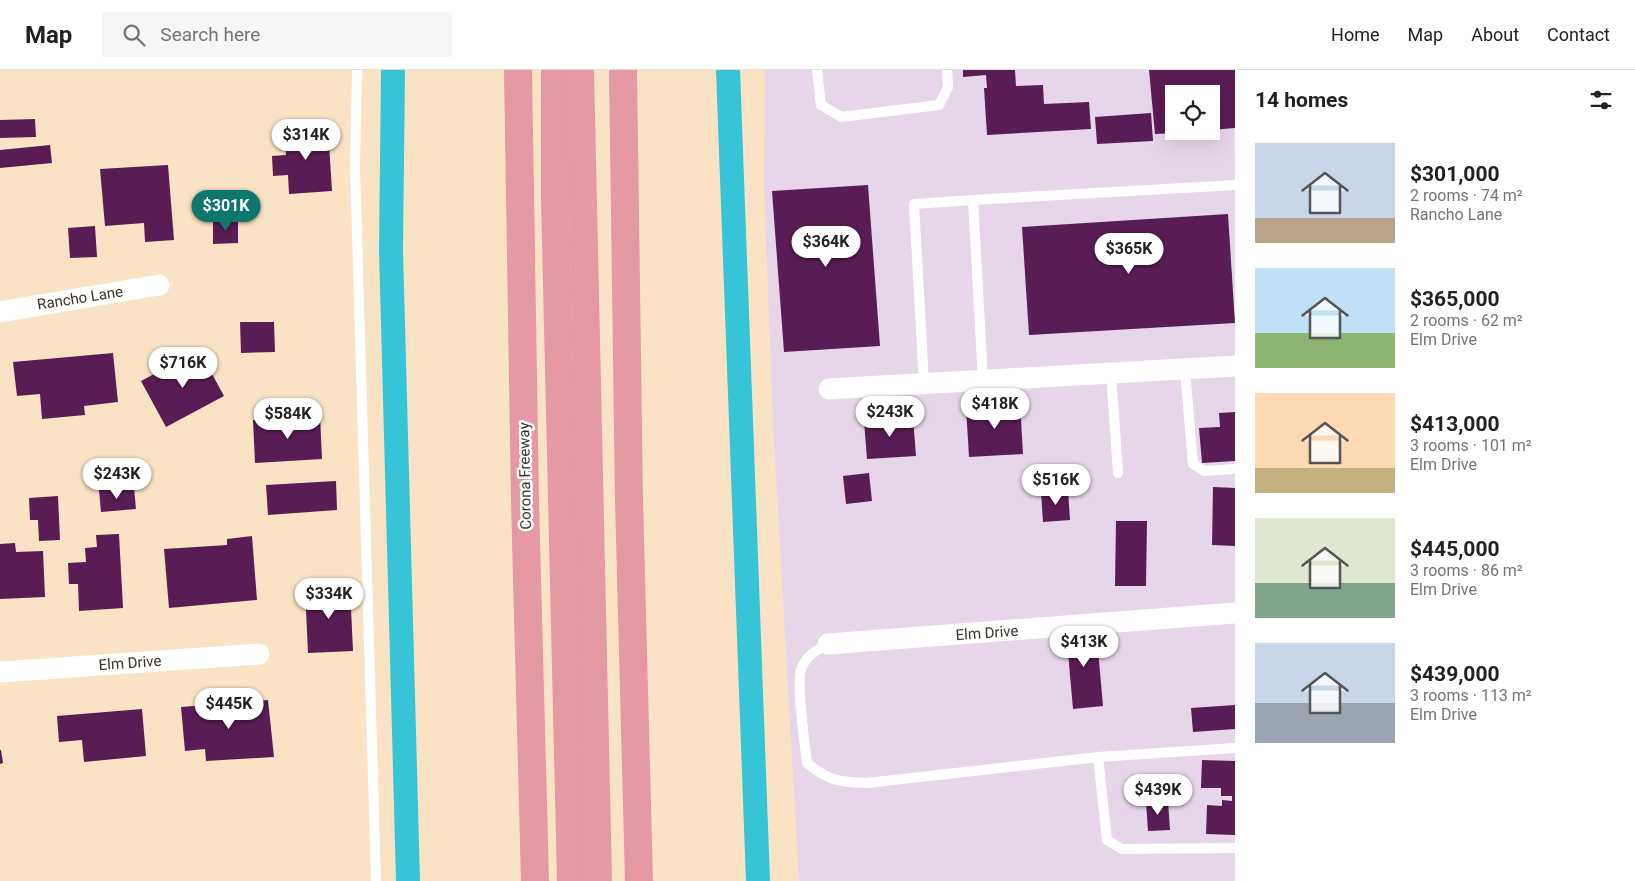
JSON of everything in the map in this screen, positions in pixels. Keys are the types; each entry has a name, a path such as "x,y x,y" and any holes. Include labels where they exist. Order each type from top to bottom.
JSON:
{"highway":[{"name":"Corona Freeway","path":"518,70 525,492 535,881"},
{"path":"555,70 555,198 571,881"},
{"path":"580,70 598,881"},
{"path":"623,70 629,490 639,881"}],"street":[{"name":"Rancho Lane","path":"0,312 159,285"},
{"path":"829,390 1235,366"},
{"name":"Elm Drive","path":"828,644 1235,613"},
{"name":"Elm Drive","path":"0,672 259,654"}],"lane":[{"path":"357,70 355,167 376,881"},
{"path":"817,70 821,105 841,117 939,105 948,87 947,70"},
{"path":"924,383 914,204 1235,185"},
{"path":"973,200 983,380"},
{"path":"1185,369 1193,464 1204,471 1235,469"},
{"path":"1111,373 1118,473"},
{"path":"828,644 810,654 800,670 801,709 807,763 820,774 840,782 867,784 1098,757 1235,748"},
{"path":"1098,757 1107,840 1122,849 1235,848"}],"shaded area":[{"path":"765,70 1235,70 1235,881 799,881 773,423 764,184"}],"building":[{"path":"963,70 1015,70 1016,86 1043,85 1044,104 1089,102 1091,129 987,135 984,88 987,88 986,75 963,77"},
{"path":"1149,70 1235,70 1235,128 1220,129 1220,85 1165,85 1165,133 1155,134"},
{"path":"1151,113 1153,141 1097,144 1095,117"},
{"path":"35,119 36,137 0,138 0,120"},
{"path":"328,128 332,191 289,194 288,175 273,176 272,156 286,155 284,131"},
{"path":"50,145 52,163 0,168 0,150"},
{"path":"168,165 174,240 145,242 144,223 105,226 100,169"},
{"path":"868,185 880,346 784,352 772,191"},
{"path":"1228,214 1235,323 1029,335 1022,227"},
{"path":"238,220 238,243 213,244 213,221"},
{"path":"95,226 97,257 70,258 68,228"},
{"path":"240,322 274,322 275,352 241,353"},
{"path":"199,350 224,396 166,427 141,381"},
{"path":"113,353 118,402 84,406 85,415 42,419 40,394 17,396 13,362"},
{"path":"1020,403 1023,454 969,457 966,407"},
{"path":"1235,412 1235,461 1202,463 1199,428 1220,427 1219,413"},
{"path":"320,416 322,459 255,463 253,420"},
{"path":"913,417 916,456 867,459 864,421"},
{"path":"869,473 872,501 846,504 843,476"},
{"path":"336,481 337,510 268,515 266,485"},
{"path":"1213,487 1235,488 1235,546 1212,545"},
{"path":"134,488 136,509 101,512 99,490"},
{"path":"1068,490 1070,520 1043,522 1041,492"},
{"path":"58,496 60,540 39,541 38,520 30,520 29,498"},
{"path":"1116,521 1147,521 1146,586 1115,586"},
{"path":"119,534 123,608 79,611 78,584 69,584 68,563 86,562 85,548 97,547 96,535"},
{"path":"252,536 257,600 169,608 164,549 227,545 227,539"},
{"path":"15,543 16,552 43,551 45,597 0,599 0,544"},
{"path":"350,587 353,651 308,653 305,589"},
{"path":"1096,627 1103,706 1073,709 1066,630"},
{"path":"268,700 274,757 206,761 205,749 185,751 181,707"},
{"path":"1235,705 1235,729 1193,732 1191,708"},
{"path":"142,709 146,756 84,762 82,740 59,742 57,716"},
{"path":"0,750 3,763 0,764"},
{"path":"1202,760 1235,761 1235,835 1206,834 1207,805 1222,806 1222,800 1232,801 1232,796 1221,796 1221,788 1201,788"},
{"path":"1168,801 1170,830 1148,831 1146,802"}],"waterway":[{"path":"393,70 391,250 408,881"},
{"path":"728,70 758,881"}]}
